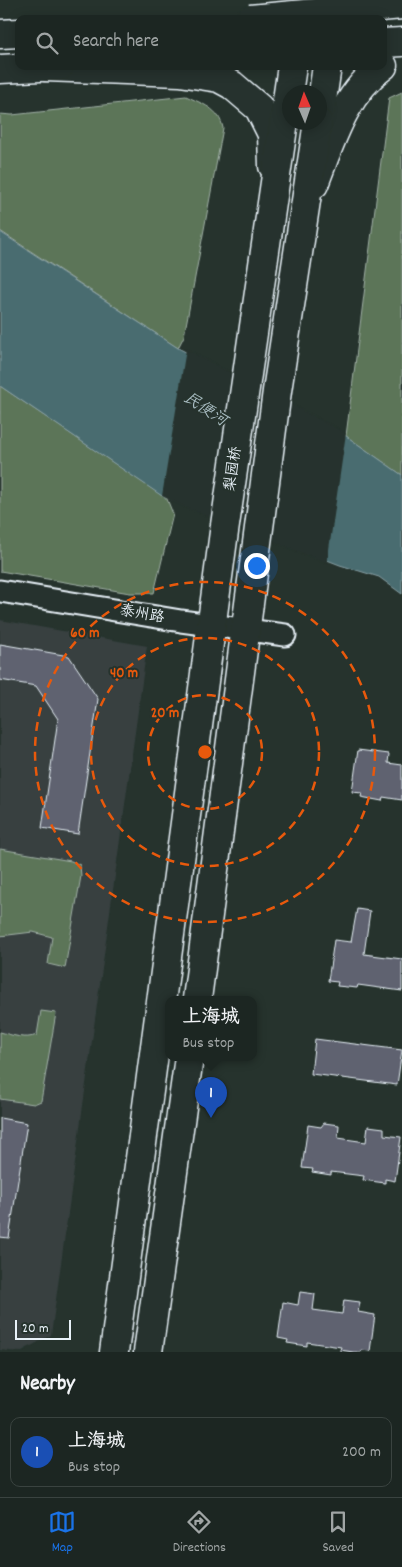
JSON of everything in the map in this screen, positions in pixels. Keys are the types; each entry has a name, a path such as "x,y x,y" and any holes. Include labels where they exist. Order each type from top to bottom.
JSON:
{"main road":[{"path":"301,15 303,0"},
{"path":"334,15 336,0"},
{"path":"293,15 402,5"},
{"path":"0,34 15,33"},
{"path":"387,44 402,42"},
{"path":"387,64 402,58"},
{"path":"0,69 15,68"},
{"path":"129,70 180,72 218,78 232,85 259,108 272,134 273,196"},
{"path":"273,196 291,70"},
{"path":"324,85 326,70"},
{"path":"306,207 338,124 351,99 365,82 378,70"},
{"path":"197,996 278,391 317,130"},
{"name":"梨园桥","path":"114,1352 213,626 224,532 273,196"},
{"path":"148,1352 188,1061"}],"street":[{"name":"泰州路","path":"0,591 213,626 285,635"}],"shaded area":[{"path":"0,620 147,646 51,1335 20,1352 0,1350"}],"green space":[{"path":"402,92 402,475 346,436 389,98"},
{"path":"186,96 214,111 221,121 223,128 184,336 178,348 0,231 0,114 12,115"},
{"path":"0,386 167,499 173,514 154,593 130,593 0,571"},
{"path":"0,849 71,861 80,865 81,876 65,968 48,964 52,937 33,932 0,936"},
{"path":"41,1011 56,1013 41,1101 34,1104 0,1099 0,1032 23,1037 37,1035"}],"water":[{"name":"民便河","path":"0,232 178,348 346,436 402,475 402,594 379,577 340,565 162,496 0,386"}],"pier":[{"path":"186,349 346,433 327,563 184,507 162,496"}],"building":[{"path":"0,644 69,656 98,699 78,834 42,828 58,719 36,686 0,680"},
{"path":"358,750 389,754 388,763 402,765 402,800 383,797 382,801 361,797 362,793 352,792"},
{"path":"357,909 370,911 364,954 402,959 402,991 358,985 357,988 337,986 338,982 328,981 334,940 351,942"},
{"path":"315,1039 402,1050 397,1085 311,1074"},
{"path":"0,1118 27,1123 9,1238 0,1237"},
{"path":"324,1123 339,1125 338,1138 366,1142 368,1126 384,1128 384,1135 401,1137 395,1181 385,1179 385,1183 363,1180 364,1176 331,1172 331,1175 312,1172 313,1169 302,1168 308,1125 321,1127"},
{"path":"300,1292 315,1294 313,1310 342,1314 344,1300 360,1302 358,1312 375,1315 370,1351 361,1350 361,1352 353,1352 340,1350 341,1347 307,1342 307,1346 287,1343 288,1340 278,1338 283,1302 298,1305"}],"place":[{"name":"上海城","path":"211,1118"}]}
